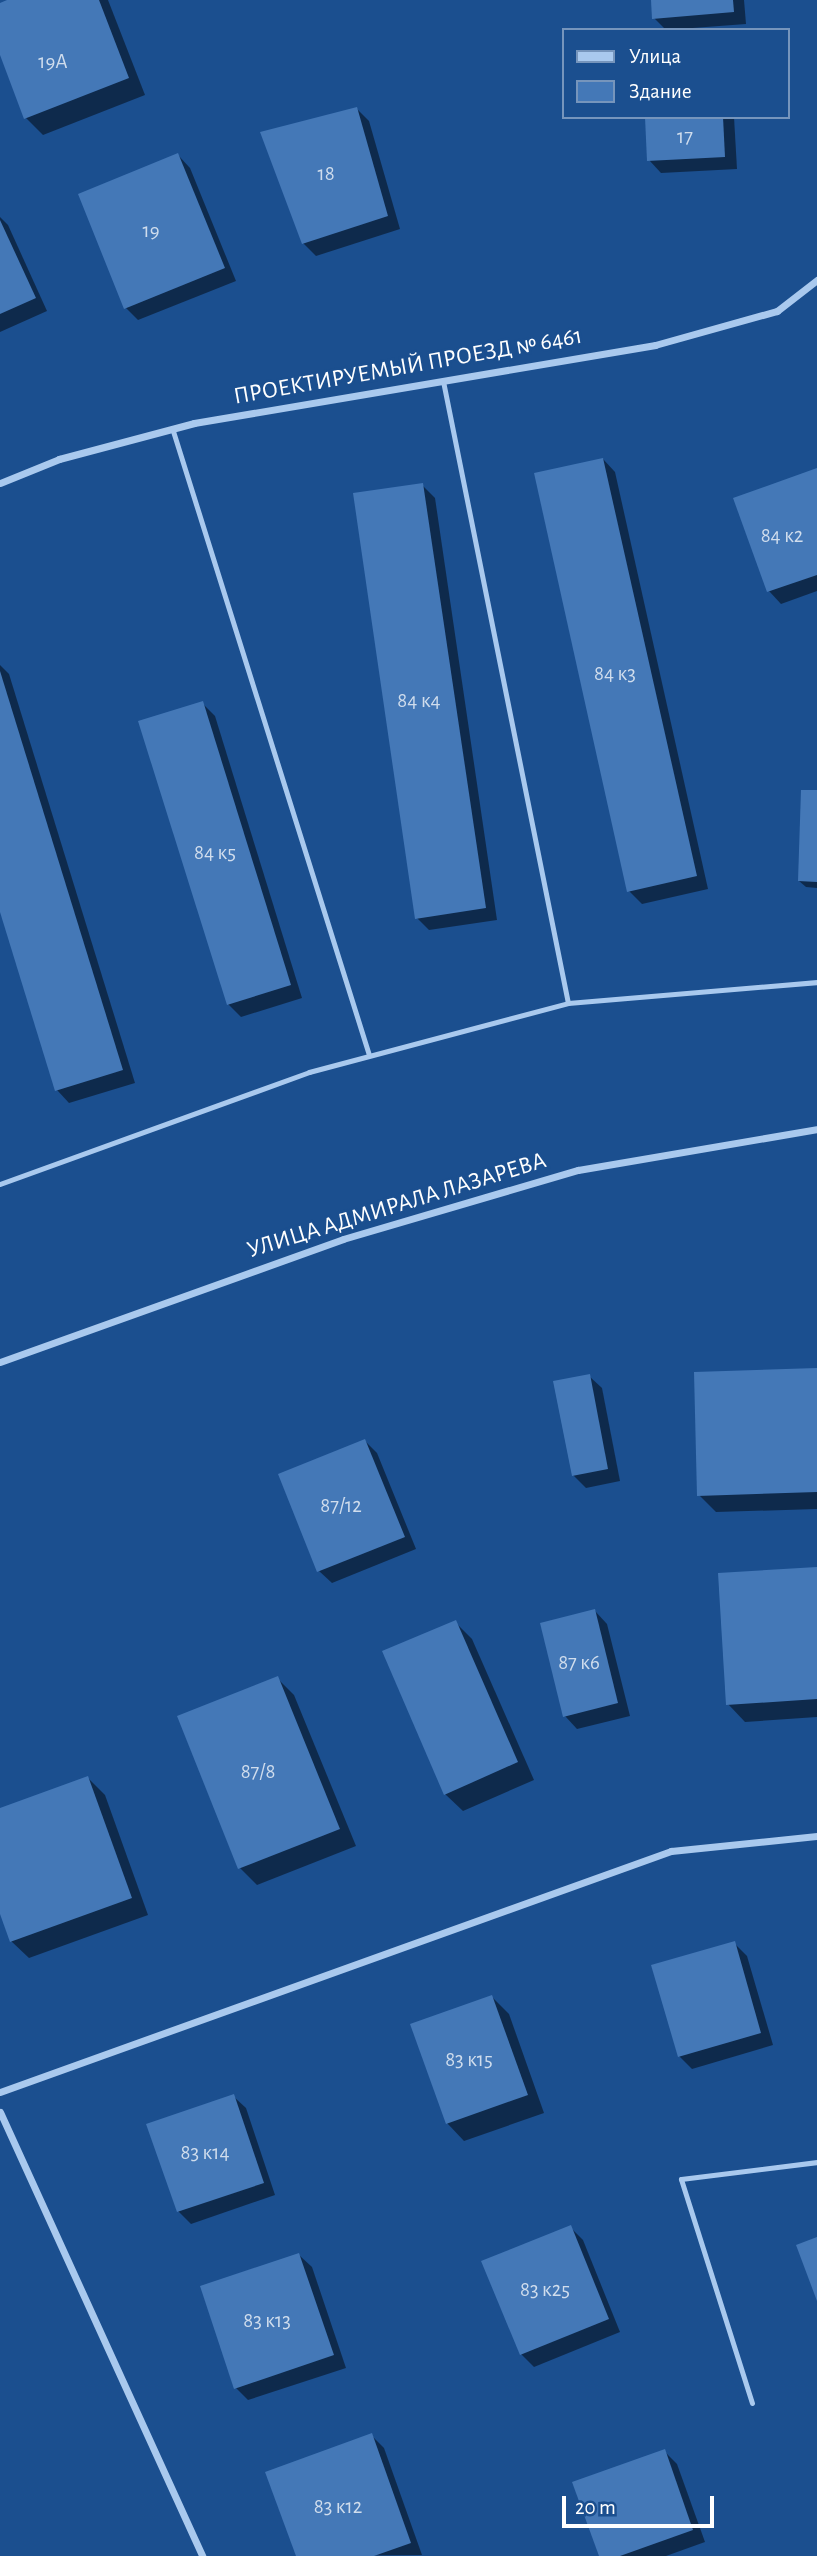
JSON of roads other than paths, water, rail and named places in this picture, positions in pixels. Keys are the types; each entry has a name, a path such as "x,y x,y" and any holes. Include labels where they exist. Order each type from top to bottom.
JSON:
{"street":[{"name":"ПРОЕКТИРУЕМЫЙ ПРОЕЗД № 6461","path":"0,483 59,460 173,431 194,423 655,345 777,311 817,280"},
{"name":"УЛИЦА АДМИРАЛА ЛАЗАРЕВА","path":"0,1362 343,1239 565,1174 817,1129"},
{"path":"0,2092 671,1851 817,1836"},
{"path":"0,2112 202,2556"}],"lane":[{"path":"443,381 568,1003"},
{"path":"173,431 369,1055"},
{"path":"0,1184 309,1072 568,1003 817,982"},
{"path":"752,2403 681,2179 817,2162"}]}
